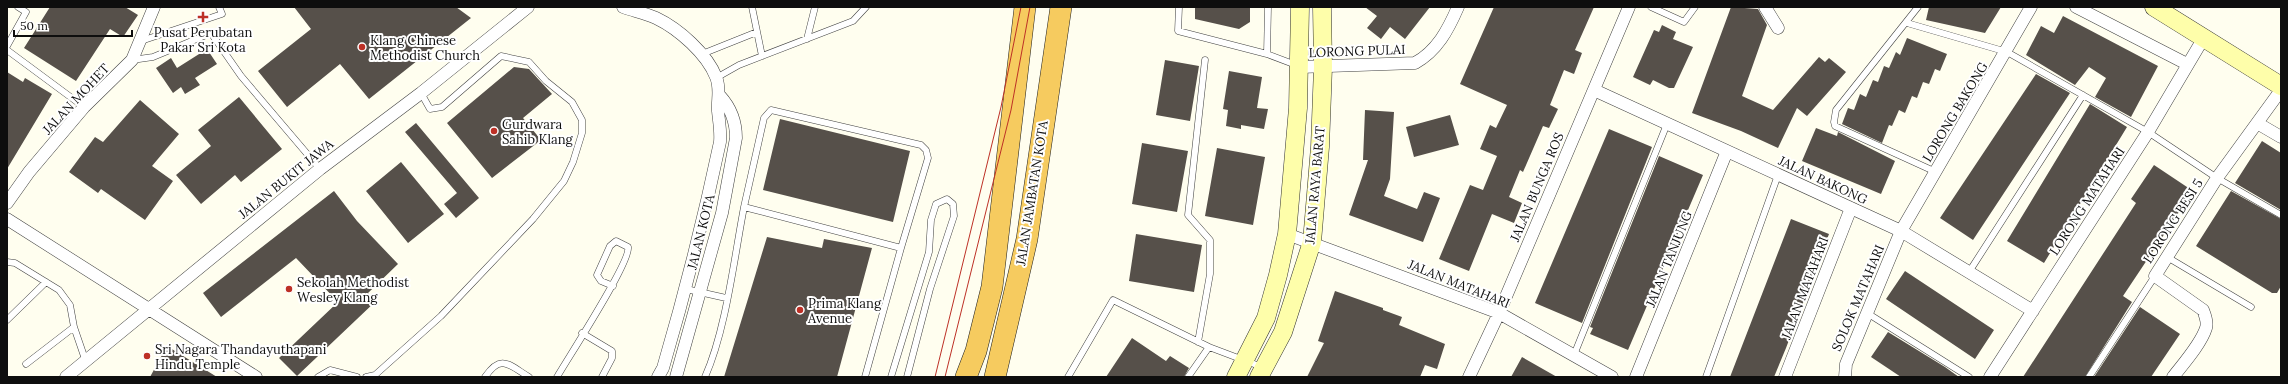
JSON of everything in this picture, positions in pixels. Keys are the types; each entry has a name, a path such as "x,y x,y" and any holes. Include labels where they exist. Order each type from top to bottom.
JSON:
{"highway":[{"name":"JALAN JAMBATAN KOTA","path":"966,377 976,351 992,287 1025,7"},
{"name":"JALAN JAMBATAN KOTA","path":"994,377 1027,239 1061,7"}],"main road":[{"name":"JALAN RAYA BARAT","path":"1236,377 1246,360 1266,318 1278,275 1287,234 1300,67 1300,7"},
{"name":"JALAN RAYA BARAT","path":"1262,372 1283,332 1312,242 1320,147 1323,67 1322,7"},
{"path":"2155,7 2281,86"}],"street":[{"name":"JALAN MOHET","path":"7,203 29,172 84,107 132,60 154,7"},
{"name":"JALAN BUKIT JAWA","path":"66,377 320,168 421,93 528,7"},
{"name":"JALAN KOTA","path":"623,7 656,18 691,43 702,54 716,78 720,96 718,109 721,131 720,142 706,210 686,289 663,368 658,377"},
{"name":"LORONG PULAI","path":"1300,67 1415,63 1428,56 1440,41 1458,7"},
{"name":"JALAN BUNGA ROS","path":"1469,377 1499,313 1628,7"},
{"path":"1766,7 1778,28"},
{"name":"LORONG BAKONG","path":"1901,231 2007,52 2031,7"},
{"path":"2076,7 2186,64"},
{"name":"LORONG MATAHARI","path":"1990,377 2148,132 2186,64 2204,39"},
{"name":"JALAN BAKONG","path":"1594,90 1901,231 2033,311"},
{"name":"LORONG BESI 5","path":"2173,377 2202,336 2206,328 2206,318 2203,310 2155,276 2217,178 2281,90"},
{"name":"JALAN KOTA","path":"676,377 722,213 736,138 736,128 729,106 720,96"},
{"path":"2257,123 2281,137"},
{"name":"JALAN TANJUNG","path":"1636,377 1727,151"},
{"name":"JALAN MATAHARI","path":"1785,377 1851,208"},
{"path":"706,210 722,213"},
{"path":"7,219 256,377"},
{"name":"SOLOK MATAHARI","path":"1845,377 1846,364 1901,231"},
{"name":"JALAN MATAHARI","path":"1287,234 1312,242 1499,313 1612,377"}],"lane":[{"path":"7,46 26,12 18,7"},
{"path":"139,42 222,14 219,7"},
{"path":"752,7 762,56"},
{"path":"807,39 815,7"},
{"path":"716,78 739,65 853,21 866,7"},
{"path":"1179,7 1178,31 1267,54 1300,67"},
{"path":"1267,54 1268,7"},
{"path":"1651,7 1684,22 1695,7"},
{"path":"1918,7 1907,23 1836,110 1834,122 1836,126 1936,172"},
{"path":"1907,23 2007,52 2148,132 2217,178 2281,216"},
{"path":"702,54 757,32"},
{"path":"132,60 153,57 211,33 241,76 320,168"},
{"path":"7,50 84,107"},
{"path":"366,377 375,375 441,316 533,220 564,181 573,162 582,133 582,120 572,102 546,81 529,62 516,58 501,56 442,107 430,109 421,93"},
{"path":"1198,342 1210,274 1210,240 1188,215 1205,60"},
{"path":"1969,272 2083,95"},
{"path":"705,377 711,363 726,298 764,118 771,110 921,145 926,150 928,158 900,248 865,377"},
{"path":"1574,355 1667,124"},
{"path":"1706,377 1778,175"},
{"path":"891,377 929,252 931,220 936,204 947,199 953,204 954,216 930,289 907,377"},
{"path":"744,208 900,248"},
{"path":"557,377 582,332 613,286 629,250 626,244 616,241 610,246 597,275 601,281 613,286"},
{"path":"2167,257 2251,306"},
{"path":"7,262 16,263 58,290 70,305 74,327 86,362"},
{"path":"2089,377 2155,276"},
{"path":"7,320 46,282"},
{"path":"686,289 726,298"},
{"path":"1068,377 1113,300 1209,347 1246,360 1262,372"},
{"path":"1867,313 1969,377"},
{"path":"26,364 74,327"},
{"path":"582,332 612,351 612,358 602,377"},
{"path":"1188,377 1209,347"},
{"path":"485,377 492,367 498,362 505,362 529,377"},
{"path":"318,377 330,370 357,377"}],"building":[{"path":"50,7 125,7 138,15 123,37 110,29 76,81 24,48"},
{"name":"Klang Chinese Methodist Church","path":"294,7 456,7 471,18 369,99 340,64 287,107 258,71 311,29"},
{"path":"1195,7 1250,7 1250,22 1239,29 1195,19"},
{"path":"1365,7 1430,7 1405,39 1390,27 1381,39 1367,28 1377,16"},
{"path":"1494,7 1594,7 1575,50 1582,53 1574,74 1564,70 1550,105 1558,109 1549,128 1543,126 1523,172 1520,170 1509,197 1522,203 1514,223 1492,214 1469,271 1439,259 1470,185 1483,190 1497,156 1480,149 1490,125 1496,128 1507,105 1460,84"},
{"path":"1731,7 1758,9 1767,25 1742,96 1773,110 1819,57 1825,62 1829,58 1846,72 1807,116 1797,108 1778,148 1741,131 1692,113"},
{"path":"1929,7 2001,7 1985,33 1926,20"},
{"path":"2063,16 2158,66 2131,117 2095,97 2106,78 2089,67 2075,85 2026,55 2041,26 2054,33"},
{"path":"1662,25 1676,32 1673,39 1693,47 1674,88 1669,88 1653,80 1650,85 1633,77 1654,30 1659,32"},
{"path":"1907,38 1947,54 1940,71 1935,69 1929,84 1923,82 1917,98 1912,96 1905,113 1899,110 1892,126 1889,125 1882,143 1842,124 1848,108 1854,110 1860,94 1866,97 1873,80 1878,82 1884,66 1889,68 1896,52 1900,55"},
{"path":"207,49 217,64 195,78 200,85 185,94 181,87 173,93 156,68 171,58 177,68"},
{"path":"1165,60 1199,66 1190,121 1156,115"},
{"name":"Gurdwara Sahib Klang","path":"514,67 529,69 552,94 523,118 541,140 492,178 447,123"},
{"path":"1229,71 1262,77 1257,108 1268,109 1264,129 1241,125 1241,129 1226,126 1228,110 1223,109"},
{"path":"7,72 23,82 25,78 52,94 7,169"},
{"path":"2036,74 2070,93 1973,240 1940,218"},
{"path":"239,97 282,149 241,182 235,175 201,204 176,175 211,146 198,130"},
{"path":"140,100 179,134 152,166 173,181 145,220 101,189 98,193 69,172 95,137 103,142"},
{"path":"2090,104 2127,127 2044,263 2007,241"},
{"path":"1365,110 1394,112 1390,179 1384,196 1417,209 1424,192 1440,198 1423,242 1349,215 1368,160 1363,160"},
{"path":"1450,115 1459,145 1414,157 1406,127"},
{"path":"780,119 910,151 893,222 763,190"},
{"path":"416,123 479,198 456,218 444,204 457,193 405,132"},
{"path":"1816,128 1837,136 1838,132 1895,161 1881,194 1802,161"},
{"path":"1609,129 1652,147 1582,323 1535,303"},
{"path":"2262,141 2281,153 2281,210 2235,183"},
{"path":"1142,143 1188,151 1177,212 1132,204"},
{"path":"1217,148 1265,157 1253,225 1205,216"},
{"path":"1659,156 1703,175 1628,350 1590,334 1593,328 1590,327"},
{"path":"401,162 444,214 408,243 366,191"},
{"path":"2154,165 2193,191 2123,296 2132,302 2085,377 2023,377 2136,203 2131,199"},
{"path":"334,191 357,221 398,264 368,293 376,301 297,376 279,358 338,302 296,258 221,317 203,293"},
{"path":"2231,191 2281,219 2281,286 2277,293 2272,293 2196,246"},
{"path":"1791,219 1829,234 1786,348 1774,377 1730,377"},
{"path":"1136,234 1202,245 1194,292 1129,281"},
{"name":"Prima Klang Avenue","path":"767,237 822,248 824,239 872,248 837,377 724,377"},
{"path":"1905,271 1994,330 1975,359 1886,299"},
{"path":"1335,291 1383,308 1383,310 1402,317 1399,325 1445,344 1437,369 1425,365 1420,377 1307,377 1324,343 1318,341"},
{"path":"2140,307 2180,334 2151,377 2094,377"},
{"path":"1888,332 1959,377 1901,377 1871,357"},
{"path":"1132,338 1166,361 1170,356 1189,368 1184,377 1106,377"},
{"path":"167,346 217,377 150,377"},
{"path":"1522,357 1557,377 1511,377"}],"tram line":[{"path":"935,377 1001,107 1021,7"},
{"path":"945,377 1011,110 1030,7"}],"place":[{"name":"Pusat Perubatan Pakar Sri Kota","path":"203,17"},
{"name":"Klang Chinese Methodist Church","path":"362,47"},
{"name":"Gurdwara Sahib Klang","path":"494,131"},
{"name":"Sekolah Methodist Wesley Klang","path":"289,289"},
{"name":"Prima Klang Avenue","path":"800,310"},
{"name":"Sri Nagara Thandayuthapani Hindu Temple","path":"147,356"}]}
